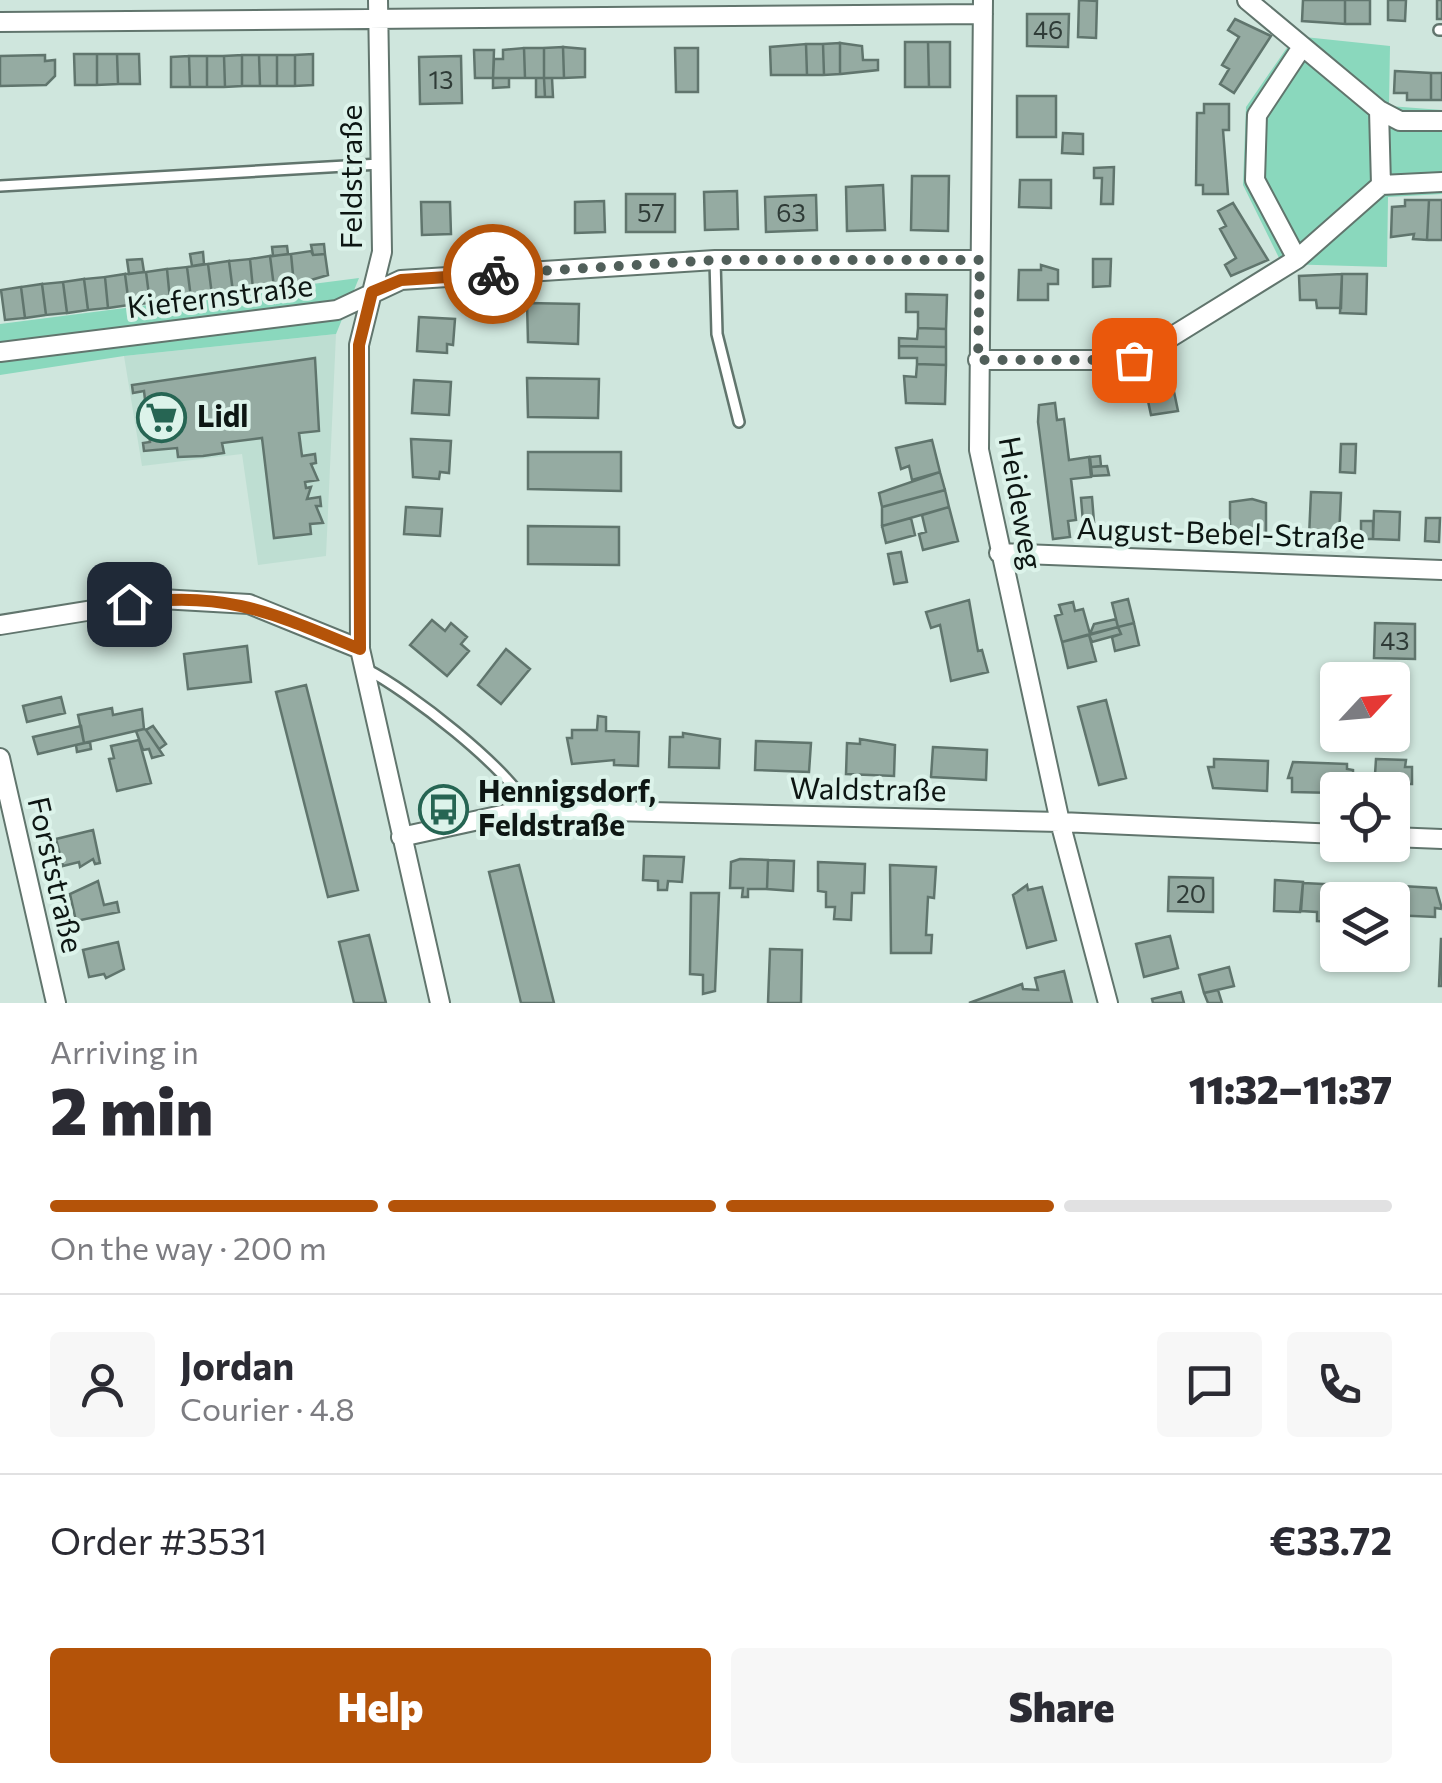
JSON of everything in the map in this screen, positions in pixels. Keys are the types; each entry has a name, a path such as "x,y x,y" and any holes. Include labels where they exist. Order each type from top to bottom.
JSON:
{"street":[{"path":"1248,0 1379,110 1400,121 1442,121"},
{"path":"0,22 378,9 983,7"},
{"name":"Heideweg","path":"983,7 979,450 1060,822 1108,1003"},
{"name":"Feldstraße","path":"378,9 382,252 359,345 361,658 440,1003"},
{"path":"1297,259 1255,180 1256,115 1302,47"},
{"path":"1379,110 1381,185"},
{"path":"978,360 1134,360 1297,259 1381,185 1442,182"},
{"name":"Kiefernstraße","path":"0,352 337,310 401,280 716,260 980,260"},
{"name":"August-Bebel-Straße","path":"999,552 1442,570"},
{"path":"0,625 161,599 249,604 361,658"},
{"name":"Forststraße","path":"0,758 56,1003"},
{"name":"Waldstraße","path":"401,838 530,809 1060,822 1320,833"},
{"path":"1410,838 1442,839"}],"lane":[{"path":"0,186 380,164"},
{"path":"716,260 717,334 738,422"},
{"path":"361,658 476,752 520,792 530,809"}],"shaded area":[{"path":"336,334 326,556 258,565 242,454 142,466 124,356"}],"green space":[{"path":"1295,36 1390,46 1389,106 1442,110 1442,194 1388,197 1387,267 1282,264 1243,185 1246,107"},
{"path":"359,278 336,334 124,356 0,375 0,324"}],"building":[{"path":"1079,0 1097,1 1096,38 1078,37"},
{"path":"1303,0 1345,0 1345,24 1302,21"},
{"path":"1345,0 1370,0 1370,24 1345,24"},
{"path":"1388,0 1406,0 1405,21 1388,20"},
{"path":"1437,0 1442,0 1442,19 1437,19"},
{"path":"1027,14 1069,14 1068,47 1027,46"},
{"path":"1235,19 1271,36 1234,93 1220,84 1229,69 1222,65 1239,37 1228,30"},
{"path":"905,42 928,42 929,87 905,87"},
{"path":"928,42 950,42 950,87 929,87"},
{"path":"840,43 862,46 863,60 878,60 878,70 840,74"},
{"path":"840,43 840,74 824,75 823,44"},
{"path":"806,44 823,44 824,75 807,75"},
{"path":"806,44 807,75 771,75 770,47"},
{"path":"563,47 564,78 544,78 544,48"},
{"path":"563,47 585,49 585,77 564,78"},
{"path":"524,48 544,48 544,78 525,78"},
{"path":"524,48 525,78 493,78 494,59 503,59 503,50"},
{"path":"675,48 698,48 698,92 676,92"},
{"path":"474,50 494,50 493,78 475,78"},
{"path":"74,54 97,54 97,85 75,85"},
{"path":"97,54 117,54 118,84 97,85"},
{"path":"117,54 139,54 140,84 118,84"},
{"path":"313,54 313,85 295,86 295,55"},
{"path":"45,55 45,61 55,60 55,76 46,85 0,86 0,56"},
{"path":"242,55 242,86 225,87 224,56"},
{"path":"242,55 259,55 260,86 242,86"},
{"path":"259,55 277,55 277,86 260,86"},
{"path":"277,55 295,55 295,86 277,86"},
{"path":"189,56 190,87 171,87 171,57"},
{"path":"189,56 207,56 207,87 190,87"},
{"path":"207,56 224,56 225,87 207,87"},
{"path":"461,56 462,103 420,104 419,57"},
{"path":"1395,71 1431,73 1431,100 1407,100 1407,93 1394,93"},
{"path":"1431,73 1442,73 1442,100 1431,100"},
{"path":"493,78 509,78 509,87 493,88"},
{"path":"536,78 544,78 545,97 536,97"},
{"path":"544,78 552,78 553,97 545,97"},
{"path":"1017,96 1056,96 1056,137 1017,137"},
{"path":"1204,104 1229,104 1229,130 1223,130 1228,194 1203,194 1203,185 1196,185 1197,113 1204,113"},
{"path":"1063,133 1083,134 1083,154 1062,153"},
{"path":"1114,167 1113,204 1101,204 1102,178 1094,178 1094,168"},
{"path":"912,176 949,176 948,231 911,230"},
{"path":"1020,180 1051,180 1051,208 1019,207"},
{"path":"883,185 885,230 847,231 846,187"},
{"path":"737,191 738,229 705,230 704,192"},
{"path":"626,194 675,194 675,232 626,232"},
{"path":"816,195 817,230 766,232 765,197"},
{"path":"1405,200 1429,200 1427,240 1413,239 1414,234 1391,237 1392,207 1405,206"},
{"path":"1429,200 1442,200 1442,240 1427,240"},
{"path":"604,201 605,232 575,233 575,202"},
{"path":"421,202 450,202 451,234 422,235"},
{"path":"1233,203 1268,260 1231,276 1225,265 1236,258 1220,229 1226,226 1218,211"},
{"path":"324,244 325,254 313,255 311,245"},
{"path":"287,246 288,254 273,256 272,247"},
{"path":"311,251 313,255 325,254 328,275 294,285 291,254"},
{"path":"203,252 204,264 192,266 190,254"},
{"path":"291,254 294,285 274,287 270,256"},
{"path":"270,256 274,287 253,289 250,259"},
{"path":"142,259 144,272 129,274 127,260"},
{"path":"250,259 253,289 233,292 229,261"},
{"path":"1093,259 1111,259 1110,286 1093,287"},
{"path":"229,261 233,292 212,295 208,264"},
{"path":"208,264 212,295 191,298 187,267"},
{"path":"1041,265 1058,270 1058,284 1048,284 1048,300 1018,300 1019,270 1041,270"},
{"path":"187,267 191,298 170,300 167,269"},
{"path":"167,269 170,300 150,303 146,272"},
{"path":"146,272 150,303 129,305 125,274"},
{"path":"125,274 129,305 108,308 105,277"},
{"path":"1342,274 1367,274 1366,314 1340,313"},
{"path":"1342,274 1341,308 1317,308 1316,300 1300,300 1299,276"},
{"path":"105,277 108,308 88,310 84,279"},
{"path":"84,279 88,310 67,313 63,282"},
{"path":"63,282 67,313 46,315 42,284"},
{"path":"42,284 46,315 25,318 21,287"},
{"path":"21,287 25,318 5,320 1,290"},
{"path":"906,294 947,295 946,329 918,328 918,312 906,312"},
{"path":"527,303 579,304 578,344 528,342"},
{"path":"419,317 455,319 453,345 447,344 447,353 417,351"},
{"path":"918,328 946,329 946,347 899,346 899,338 917,339"},
{"path":"899,346 946,347 946,365 917,364 917,358 899,358"},
{"path":"315,358 319,431 299,433 302,456 315,454 316,463 311,464 318,480 305,482 306,488 311,487 307,499 320,497 321,506 316,506 323,523 310,524 311,534 274,538 262,438 222,443 224,453 203,456 178,457 177,448 144,451 143,443 150,442 144,391 133,393 132,385"},
{"path":"917,364 946,365 945,404 906,403 904,376 916,377"},
{"path":"527,378 599,379 598,418 528,417"},
{"path":"414,380 451,382 449,415 412,413"},
{"path":"1172,382 1178,411 1151,415 1145,387"},
{"path":"1055,403 1057,420 1064,419 1069,460 1089,457 1091,477 1071,479 1076,520 1068,521 1070,537 1053,539 1038,422 1039,405"},
{"path":"411,439 451,441 449,473 440,472 439,479 413,477"},
{"path":"932,440 940,472 912,480 909,466 901,469 896,448"},
{"path":"1341,444 1356,444 1355,473 1340,472"},
{"path":"528,452 621,452 621,491 528,489"},
{"path":"1100,456 1101,466 1091,467 1090,457"},
{"path":"1107,466 1109,475 1092,476 1091,467"},
{"path":"940,472 945,490 882,507 879,493"},
{"path":"945,490 949,507 882,526 882,507"},
{"path":"1311,492 1341,493 1339,538 1309,537"},
{"path":"1092,497 1094,522 1083,522 1081,498"},
{"path":"1252,499 1266,503 1266,536 1230,535 1230,502"},
{"path":"406,507 442,509 440,536 404,534"},
{"path":"949,507 958,541 923,550 919,534 926,532 922,515"},
{"path":"1374,511 1400,512 1399,540 1373,539"},
{"path":"911,518 915,535 886,543 882,526"},
{"path":"1426,518 1440,518 1439,542 1425,541"},
{"path":"1361,521 1373,521 1373,539 1361,539"},
{"path":"528,526 619,527 619,565 528,564"},
{"path":"901,552 907,582 894,584 888,554"},
{"path":"1128,599 1134,623 1118,627 1112,603"},
{"path":"969,600 978,651 982,650 988,672 951,681 940,625 931,628 926,612"},
{"path":"1073,602 1075,611 1083,609 1090,634 1062,642 1055,616 1062,614 1059,605"},
{"path":"1116,619 1118,627 1090,634 1094,624"},
{"path":"432,620 445,631 451,623 467,637 461,644 469,651 447,676 410,645"},
{"path":"1134,623 1139,645 1115,651 1112,637 1121,634 1118,627"},
{"path":"1375,623 1415,624 1415,659 1374,658"},
{"path":"1118,627 1121,634 1092,642 1089,635"},
{"path":"1089,635 1096,661 1068,668 1062,642"},
{"path":"247,646 251,682 188,689 184,654"},
{"path":"506,649 530,669 501,704 478,685"},
{"path":"306,685 358,890 328,897 276,692"},
{"path":"61,697 65,713 27,722 23,706"},
{"path":"1106,700 1126,778 1099,785 1078,707"},
{"path":"112,708 113,715 142,709 144,729 84,743 78,715"},
{"path":"598,716 606,717 606,731 639,732 638,766 614,765 614,760 572,764 567,738 572,738 572,730 597,730"},
{"path":"81,726 84,743 38,754 33,737"},
{"path":"153,726 166,744 159,749 146,730"},
{"path":"144,729 163,755 152,758 149,749 143,750 136,731"},
{"path":"683,733 720,739 719,768 669,767 670,737 683,737"},
{"path":"860,739 895,745 894,776 846,774 847,743 860,744"},
{"path":"139,740 151,783 117,791 109,759 114,758 111,746"},
{"path":"756,741 811,743 809,772 755,770"},
{"path":"90,742 91,749 77,752 76,745"},
{"path":"933,747 987,750 986,780 931,777"},
{"path":"1214,759 1268,761 1267,791 1213,788 1208,767 1214,767"},
{"path":"1376,759 1406,760 1405,767 1412,767 1412,784 1410,772 1375,772"},
{"path":"1293,762 1347,764 1347,769 1353,770 1320,772 1320,793 1292,792 1292,778 1288,778"},
{"path":"93,830 100,863 95,864 93,859 80,867 79,862 63,866 56,839"},
{"path":"644,856 684,857 682,882 668,881 667,890 658,890 658,881 643,880"},
{"path":"768,860 767,889 748,889 748,897 742,897 743,888 730,888 731,862"},
{"path":"768,860 794,861 793,891 767,889"},
{"path":"818,862 865,864 864,893 852,893 851,920 834,919 835,907 826,907 826,892 818,891"},
{"path":"519,865 554,1003 521,1003 489,872"},
{"path":"890,865 936,867 934,898 928,897 926,935 932,935 931,953 891,953"},
{"path":"1169,877 1213,878 1213,912 1168,911"},
{"path":"1275,880 1303,882 1300,912 1274,911"},
{"path":"98,881 104,905 117,902 119,912 76,921 70,894"},
{"path":"1303,883 1320,884 1320,921 1317,912 1301,911"},
{"path":"1027,885 1028,890 1042,887 1056,940 1027,948 1013,895"},
{"path":"1410,886 1436,888 1442,909 1435,908 1435,917 1410,916"},
{"path":"691,893 719,893 715,991 703,994 703,975 690,974"},
{"path":"369,935 386,1003 354,1003 339,942"},
{"path":"1170,936 1178,968 1144,977 1136,944"},
{"path":"1441,939 1442,986 1439,986"},
{"path":"118,942 124,969 106,978 104,974 89,977 83,950"},
{"path":"770,949 802,950 801,1003 768,1003"},
{"path":"1229,967 1234,986 1204,993 1199,975"},
{"path":"1064,971 1072,1003 969,1003 1022,984 1023,989 1038,990 1035,978"},
{"path":"1218,990 1222,1003 1208,1003 1204,993"},
{"path":"1181,992 1184,1003 1153,1003 1152,999"}],"way so far":[{"path":"493,274 716,260 980,260 978,360 1134,360"}],"place":[{"name":"Lidl","path":"162,417"},
{"name":"Hennigsdorf, Feldstraße","path":"443,809"}],"route":[{"path":"129,604 161,599 249,604 360,649 359,345 372,292 401,280 493,274"}]}
